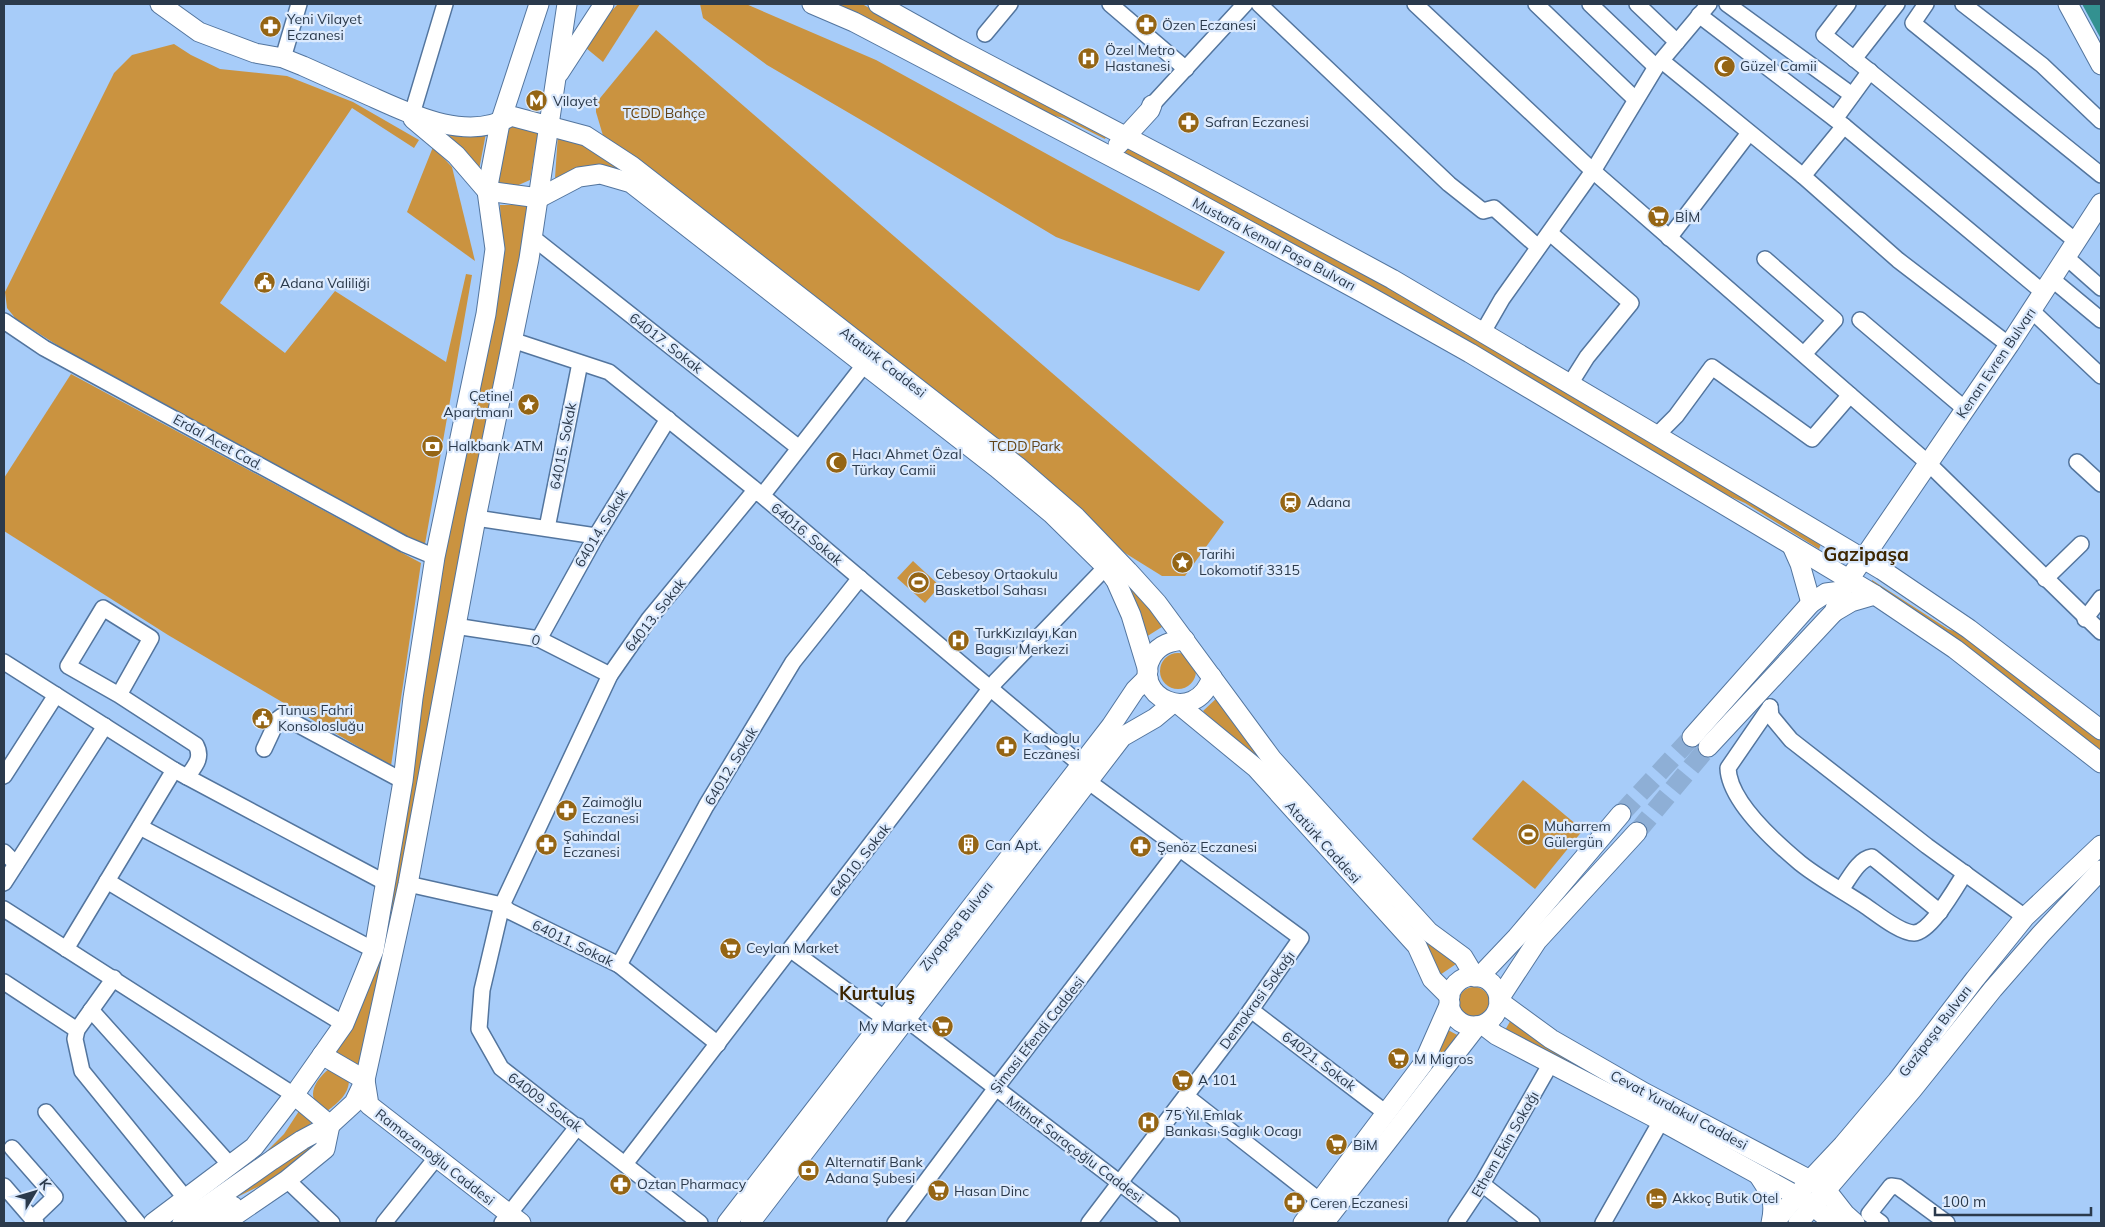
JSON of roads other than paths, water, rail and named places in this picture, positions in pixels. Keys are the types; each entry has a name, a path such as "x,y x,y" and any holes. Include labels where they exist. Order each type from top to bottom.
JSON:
{"main road":[{"path":"160,4 199,32 256,53 282,58 409,113 456,155 487,191 539,198"},
{"path":"152,1223 254,1147 294,1095 344,1024 374,950 403,781 413,698 435,557 486,314 495,249 487,191 500,123 539,4"},
{"path":"182,1223 302,1140 330,1125 354,1103 365,1080 408,884 455,626 529,259 567,4"},
{"path":"555,79 604,4"},
{"name":"Mustafa Kemal Paşa Bulvarı","path":"812,4 833,12 1038,118 1365,294 1470,353 1792,546 1845,586 1875,595 1955,649 2101,763"},
{"name":"Mustafa Kemal Paşa Bulvarı","path":"878,4 1117,135 1148,148 1392,279 1657,435 1862,558 1969,629 2101,730"},
{"path":"2068,4 2101,65"},
{"path":"1038,118 1058,118 1104,142 1138,120 1150,110 1152,104"},
{"name":"Atatürk Caddesi","path":"409,113 431,122 465,126 500,123 511,116 586,136 632,166 1017,466 1076,517 1157,603 1185,640"},
{"path":"1138,120 1140,135 1148,148"},
{"path":"1117,135 1117,151 1126,160 1148,171 1150,178"},
{"name":"Atatürk Caddesi","path":"539,198 579,177 600,174 632,183 1052,514 1106,567 1116,581 1131,615 1148,674"},
{"name":"Kenan Evren Bulvarı","path":"1834,612 1845,586 1862,558 2009,346 2099,211"},
{"path":"1792,546 1800,564 1811,603"},
{"path":"1845,586 1826,593 1811,603 1700,742 1834,612 1851,602 1875,595"},
{"path":"1185,640 1212,677 1202,695 1194,701 1176,703 1166,701 1154,691 1148,674 1150,661 1155,651 1168,642 1185,640"},
{"name":"Ziyapaşa Bulvarı","path":"750,1223 906,1019 1085,774 1111,726 1134,690 1148,674"},
{"name":"Atatürk Caddesi","path":"1212,677 1272,760 1429,932 1463,957 1477,977"},
{"name":"Atatürk Caddesi","path":"1176,703 1256,768 1417,946 1432,979 1450,1000"},
{"name":"Ziyapaşa Bulvarı","path":"727,1223 884,1018 1085,774 1122,737 1155,718 1176,703"},
{"path":"1303,1223 1423,1064 1455,985 1460,981 1477,977 1517,937 1621,814"},
{"path":"1499,1000 1537,941 1637,832"},
{"name":"Gazipaşa Bulvarı","path":"1798,1223 1827,1191 1905,1086 1974,979 2025,917 2101,845"},
{"name":"Gazipaşa Bulvarı","path":"1773,1223 1843,1145 1905,1086 2101,870"},
{"path":"1450,1000 1451,1011 1462,1023 1480,1025 1489,1022 1497,1012 1498,993 1490,982 1477,977"},
{"name":"Cevat Yurdakul Caddesi","path":"1499,1000 1559,1044 1645,1093 1810,1180 1827,1191 1844,1214 1855,1223"},
{"path":"1324,1223 1480,1025"},
{"name":"Cevat Yurdakul Caddesi","path":"1480,1025 1797,1196 1813,1206 1833,1223"},
{"path":"322,1055 365,1080"},
{"name":"Ramazanoğlu Caddesi","path":"365,1080 368,1105 433,1162 507,1220"},
{"path":"294,1095 330,1125"},
{"name":"Ramazanoğlu Caddesi","path":"330,1125 362,1114 433,1162"},
{"path":"224,1223 287,1180 326,1149 330,1125"},
{"path":"1758,1175 1771,1193 1773,1223"},
{"path":"207,1223 221,1212 287,1180"}],"street":[{"path":"282,58 299,4"},
{"path":"409,113 444,4"},
{"path":"985,34 1010,4"},
{"path":"1110,4 1186,69"},
{"path":"1152,104 1245,4"},
{"path":"1259,4 1449,184 1483,211 1494,208 1538,247"},
{"path":"1414,4 1593,171 1928,462 2101,632"},
{"path":"1536,4 1636,99"},
{"path":"1590,4 1659,64 1803,176 1898,260 2009,346"},
{"path":"1637,4 1677,42"},
{"path":"1727,4 1852,95"},
{"path":"1848,4 1824,36 1854,58 1976,161 2078,242"},
{"path":"1854,58 1897,4"},
{"path":"1926,4 1912,23 2101,175"},
{"path":"1963,4 2042,65 2101,121"},
{"path":"1483,332 1502,299 1593,171 1659,64 1700,9 1840,123 2048,286 2101,320"},
{"path":"1803,176 1840,123 1852,95 1870,71"},
{"path":"1670,238 1749,133"},
{"path":"1550,233 1631,303 1587,357 1570,384"},
{"name":"64017. Sokak","path":"532,237 800,448"},
{"path":"2067,258 2101,288"},
{"path":"1765,259 1834,320 1804,354"},
{"path":"2032,311 2101,376"},
{"path":"1860,320 1965,408"},
{"name":"Erdal Acet Cad.","path":"4,321 44,348 404,544 435,557"},
{"name":"64016. Sokak","path":"512,340 609,372 759,493 992,688 1085,774"},
{"name":"64015. Sokak","path":"546,528 580,363"},
{"name":"64013. Sokak","path":"502,905 610,675 655,611 752,494 765,492 864,365"},
{"path":"1657,435 1676,416 1712,367 1812,439 1850,395"},
{"name":"64014. Sokak","path":"540,639 596,536 668,419"},
{"path":"2077,462 2101,484"},
{"path":"476,518 596,536"},
{"path":"2045,579 2081,544"},
{"name":"64010. Sokak","path":"625,1164 996,681 1106,567"},
{"name":"64012. Sokak","path":"619,965 706,806 794,662 860,578"},
{"path":"2086,619 2101,598"},
{"path":"66,950 140,827 181,773 199,759 200,752 196,745 119,695 68,666 102,608 151,638 119,695"},
{"name":"0","path":"455,626 540,639 610,675"},
{"path":"5,666 56,695 181,773 386,883"},
{"path":"4,776 56,695"},
{"path":"1965,873 1940,912 1918,932 1907,932 1801,863 1763,828 1736,794 1728,777 1728,768 1770,707 1771,716 1791,740 2025,917"},
{"path":"264,749 278,719 282,716 403,781"},
{"path":"4,883 105,726"},
{"name":"Demokrasi Sokağı","path":"1085,774 1301,938 1251,1010 1089,1223"},
{"path":"140,827 374,950"},
{"name":"Şimasi Efendi Caddesi","path":"895,1223 1180,848"},
{"path":"4,852 16,864"},
{"path":"1841,890 1861,862 1866,858 1872,857 1940,912"},
{"path":"107,881 344,1024"},
{"name":"64011. Sokak","path":"408,884 502,905 508,911 619,965 718,1044"},
{"name":"64009. Sokak","path":"502,905 482,990 479,1028 501,1068 578,1126 700,1223"},
{"path":"4,909 294,1095"},
{"path":"791,950 884,1018"},
{"path":"114,978 77,1030 75,1039 82,1071 186,1199"},
{"path":"4,982 77,1030"},
{"path":"91,1010 231,1166"},
{"name":"64021. Sokak","path":"1251,1010 1386,1113"},
{"name":"Mithat Saraçoğlu Caddesi","path":"906,1019 1172,1223"},
{"name":"Ethem Ekin Sokağı","path":"1456,1223 1482,1184 1551,1063"},
{"path":"1186,1096 1320,1201"},
{"path":"46,1112 138,1223"},
{"path":"1603,1223 1661,1121"},
{"path":"507,1220 578,1126"},
{"path":"4,1186 34,1221 55,1197 12,1148"},
{"path":"384,1223 433,1162"},
{"path":"287,1180 332,1223"},
{"path":"1482,1184 1532,1223"},
{"path":"1881,1223 1869,1214 1891,1186 1898,1187 1947,1223"}],"tunnel":[{"path":"1621,814 1692,737"},
{"path":"1637,832 1708,747"}],"place":[{"name":"Özen Eczanesi","path":"1146,25"},
{"name":"Yeni Vilayet Eczanesi","path":"271,27"},
{"name":"Özel Metro Hastanesi","path":"1089,58"},
{"name":"Güzel Camii","path":"1724,66"},
{"name":"Vilayet","path":"537,101"},
{"name":"Safran Eczanesi","path":"1189,122"},
{"name":"BİM","path":"1659,217"},
{"name":"Adana Valiliği","path":"264,283"},
{"name":"Çetinel Apartmanı","path":"529,404"},
{"name":"Halkbank ATM","path":"432,446"},
{"name":"Hacı Ahmet Özal Türkay Camii","path":"836,462"},
{"name":"Adana","path":"1291,502"},
{"name":"Tarihi Lokomotif 3315","path":"1183,562"},
{"name":"Cebesoy Ortaokulu Basketbol Sahası","path":"919,582"},
{"name":"TurkKızılayı Kan Bagısı Merkezi","path":"959,641"},
{"name":"Tunus Fahri Konsolosluğu","path":"262,718"},
{"name":"Kadıoglu Eczanesi","path":"1007,746"},
{"name":"Zaimoğlu Eczanesi","path":"566,810"},
{"name":"Muharrem Gülergün","path":"1528,834"},
{"name":"Şahindal Eczanesi","path":"547,844"},
{"name":"Can Apt.","path":"969,845"},
{"name":"Şenöz Eczanesi","path":"1141,847"},
{"name":"Ceylan Market","path":"730,948"},
{"name":"My Market","path":"943,1026"},
{"name":"M Migros","path":"1398,1059"},
{"name":"A 101","path":"1182,1080"},
{"name":"75 Yıl Emlak Bankası Saglık Ocagı","path":"1149,1123"},
{"name":"BiM","path":"1337,1145"},
{"name":"Alternatif Bank Adana Şubesi","path":"809,1170"},
{"name":"Oztan Pharmacy","path":"621,1184"},
{"name":"Hasan Dinc","path":"938,1191"},
{"name":"Akkoç Butik Otel","path":"1656,1198"},
{"name":"Ceren Eczanesi","path":"1294,1203"}],"district":[{"name":"Gazipaşa","path":"1866,554"},
{"name":"Kurtuluş","path":"877,993"}],"park label":[{"name":"TCDD Bahçe","path":"664,113"},
{"name":"TCDD Park","path":"1025,446"}]}
